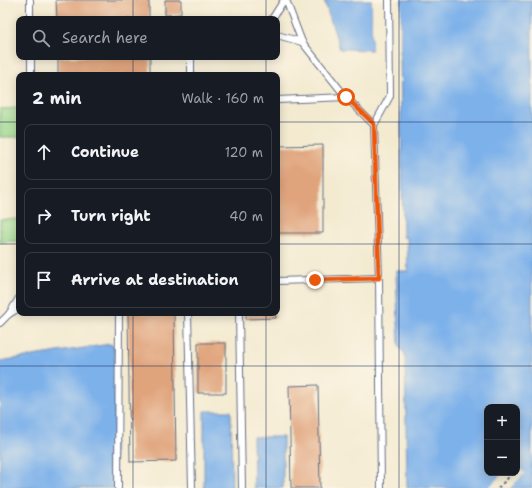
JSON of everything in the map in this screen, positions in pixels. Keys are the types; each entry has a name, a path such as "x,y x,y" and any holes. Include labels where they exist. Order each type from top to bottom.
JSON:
{"lane":[{"path":"30,0 30,16"},
{"path":"274,16 285,0"},
{"path":"285,0 302,42 346,97 374,124"},
{"path":"381,488 379,278 374,124 390,96 389,0"},
{"path":"280,36 302,42"},
{"path":"31,60 31,72"},
{"path":"191,60 191,72"},
{"path":"280,100 346,97"},
{"path":"280,281 379,278"},
{"path":"10,314 16,303"},
{"path":"0,323 16,310"},
{"path":"118,488 119,316"},
{"path":"188,316 192,488"},
{"path":"239,316 242,488"}],"path":[{"path":"498,488 510,476"}],"green space":[{"path":"16,108 16,137 0,137 0,109"},
{"path":"16,219 16,241 0,242 0,220"}],"water":[{"path":"324,0 372,0 372,50 340,49"},
{"path":"401,0 532,0 532,488 407,488 405,354 399,347 396,271 408,271 407,237 403,237 400,50"},
{"path":"110,344 115,347 114,488 0,488 0,361"},
{"path":"204,411 231,411 232,488 204,488"},
{"path":"253,437 283,437 283,488 254,488"}],"pier":[{"path":"372,0 374,0 374,50 372,50"},
{"path":"399,0 401,0 400,50 398,50"},
{"path":"520,469 525,473 510,488 488,488 500,476 520,476"}],"building":[{"path":"56,0 149,0 149,16 57,16"},
{"path":"165,0 181,0 181,14 165,15"},
{"path":"58,60 150,60 150,72 58,72"},
{"path":"323,145 323,233 280,233 280,146"},
{"path":"128,316 174,316 176,461 130,462"},
{"path":"246,316 276,316 276,318 246,319"},
{"path":"198,343 226,343 226,393 198,393"},
{"path":"318,385 320,488 291,488 289,386"}],"route":[{"path":"315,280 379,278 374,124 346,97"}]}
